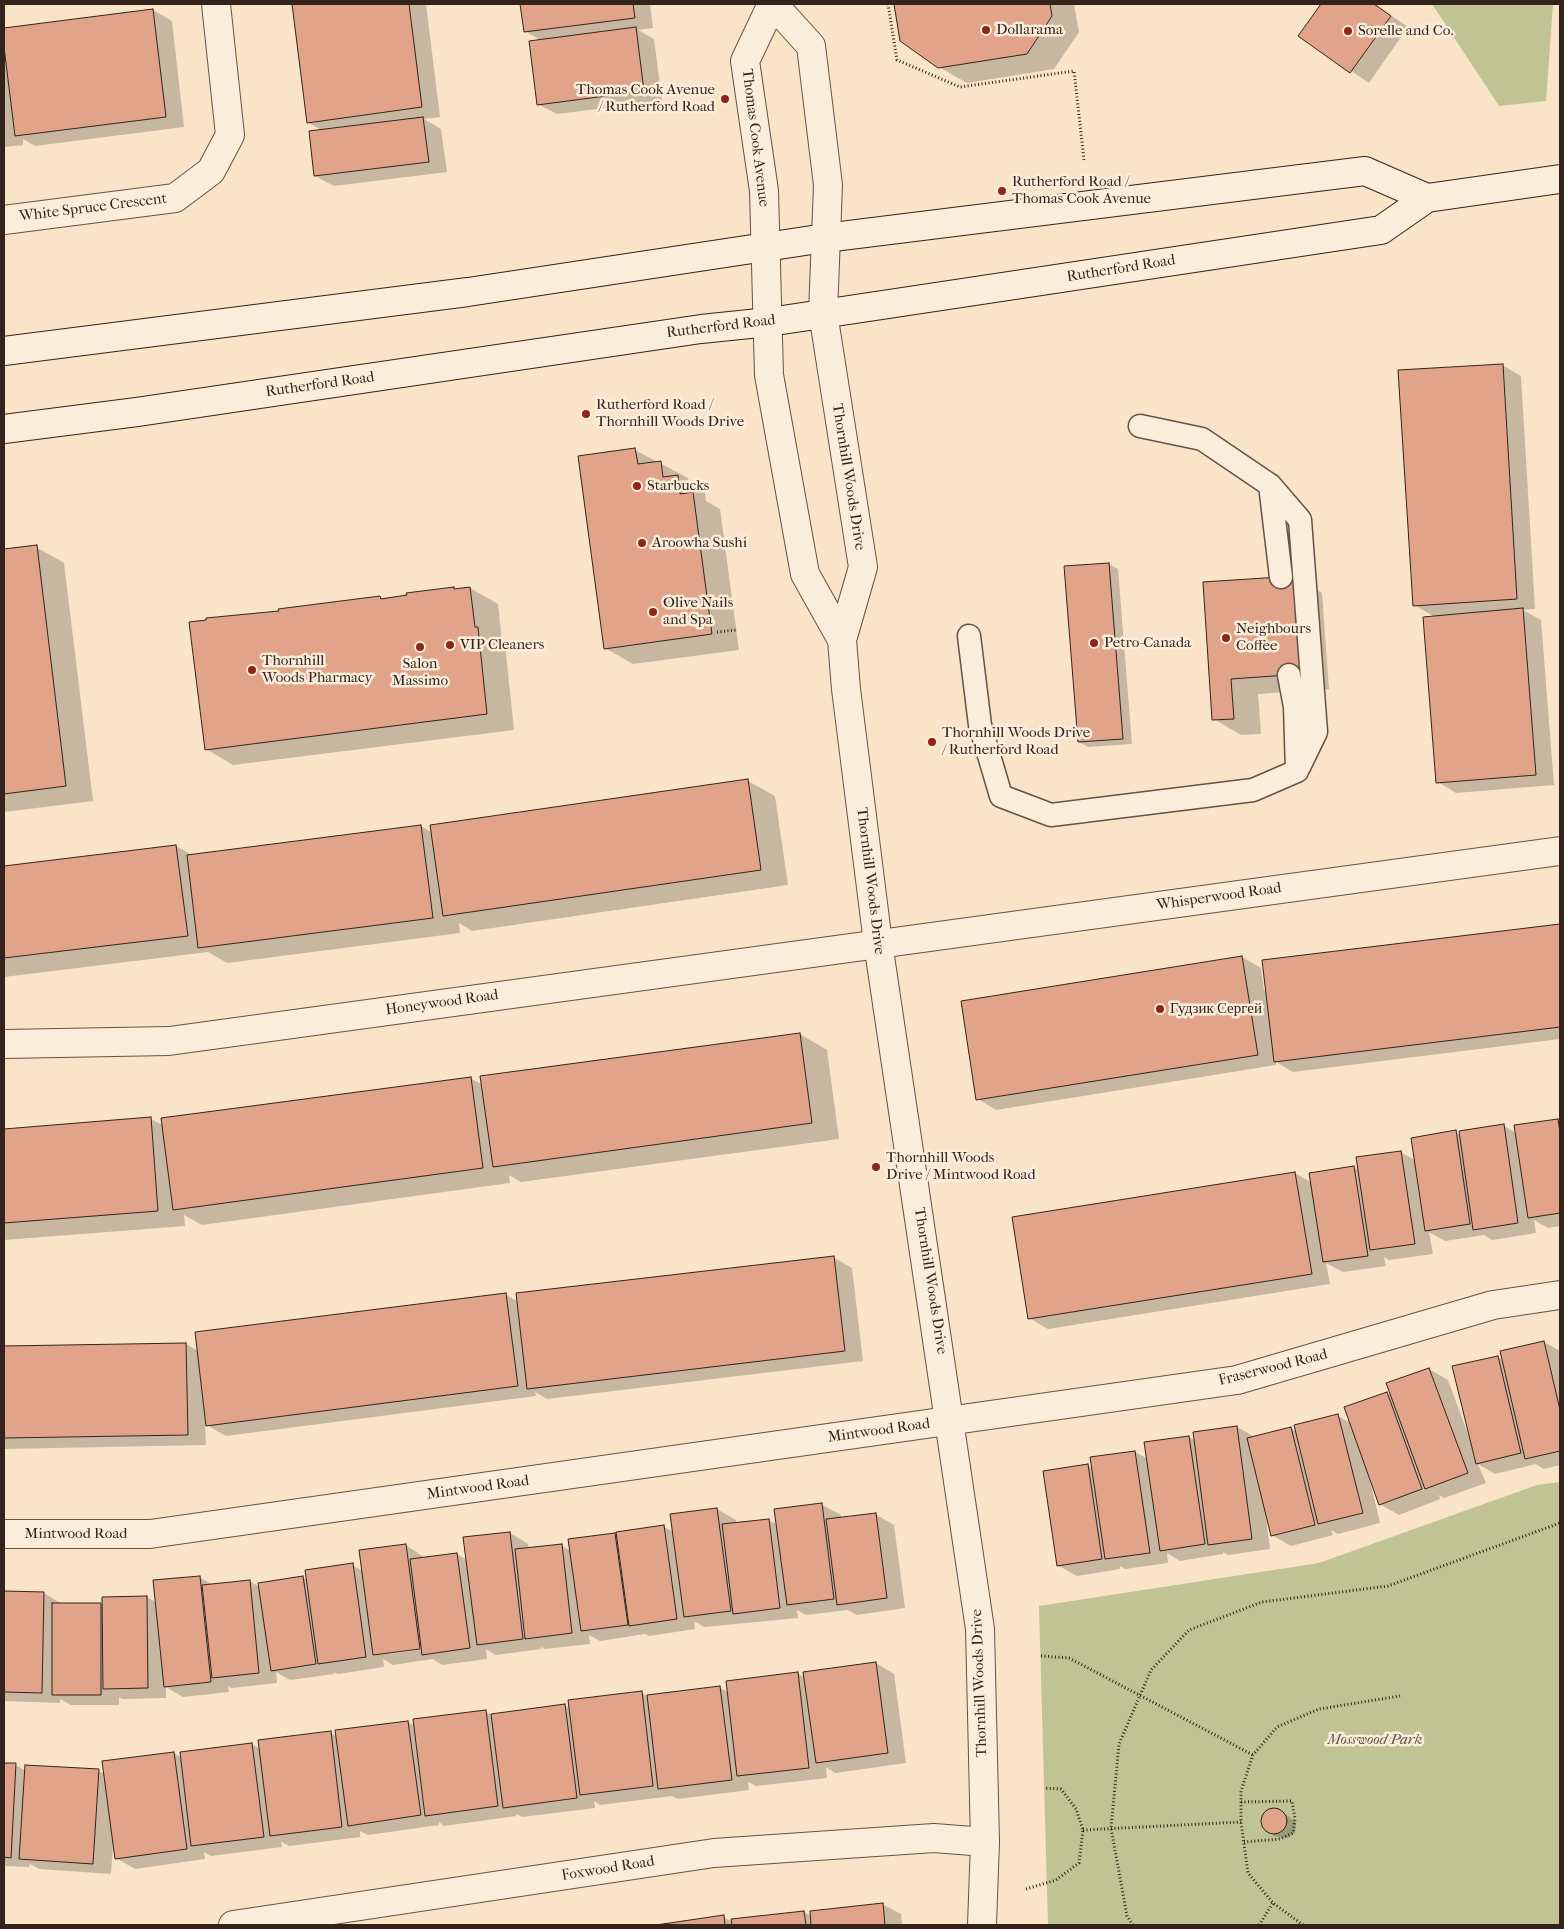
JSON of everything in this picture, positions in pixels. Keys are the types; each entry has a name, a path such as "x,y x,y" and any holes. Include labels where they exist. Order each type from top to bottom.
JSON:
{"street":[{"name":"White Spruce Crescent","path":"4,220 175,198 211,171 230,135 216,4"},
{"name":"Thomas Cook Avenue","path":"769,322 764,191 745,61 773,4 811,46 828,184 825,238"},
{"path":"4,351 468,292 766,249 825,238 1365,172 1427,198"},
{"name":"Rutherford Road","path":"4,429 136,412 701,329 769,322 823,312 1382,230 1427,198 1560,179"},
{"name":"Thornhill Woods Drive","path":"825,238 823,312 863,567 842,640 846,689 878,943 951,1421 980,1629 985,1842 982,1925"},
{"name":"Thornhill Woods Drive","path":"769,322 769,375 805,574 842,640"},
{"name":"Whisperwood Road","path":"878,943 1560,851"},
{"name":"Honeywood Road","path":"4,1044 169,1040 878,943"},
{"name":"Fraserwood Road","path":"951,1421 1237,1380 1493,1305 1560,1296"},
{"name":"Mintwood Road","path":"4,1534 150,1534 951,1421"},
{"name":"Foxwood Road","path":"233,1925 714,1853 934,1838 985,1842"}],"lane":[{"path":"969,636 980,725 1001,796 1051,815 1253,790 1297,771 1316,732 1300,520 1270,486 1202,439 1140,426"},
{"path":"1270,486 1281,577"},
{"path":"1289,675 1295,708 1297,771"}],"path":[{"path":"888,4 897,60 960,87 1074,71 1084,160"},
{"path":"717,632 736,630"},
{"path":"1133,1925 1127,1916 1111,1828 1119,1744 1151,1670 1189,1630 1262,1602 1388,1586 1560,1523"},
{"path":"1041,1656 1069,1658 1253,1755"},
{"path":"1303,1925 1273,1903 1248,1872 1241,1822 1241,1791 1253,1755 1277,1727 1319,1709 1400,1696"},
{"path":"1026,1889 1056,1880 1079,1863 1084,1830 1076,1809 1061,1789 1044,1788"},
{"path":"1241,1802 1292,1801 1295,1819 1294,1833 1280,1839 1244,1842"},
{"path":"1084,1830 1241,1822"},
{"path":"1259,1925 1273,1903"}],"green space":[{"path":"1432,4 1553,4 1546,101 1499,106"},
{"name":"Mosswood Park","path":"1560,1482 1560,1925 1048,1925 1039,1606 1319,1563 1537,1485"}],"building":[{"path":"292,4 409,4 422,107 307,123"},
{"path":"520,4 633,4 635,18 524,32"},
{"path":"894,4 1050,4 1052,16 1027,54 938,68 900,41"},
{"path":"1321,4 1374,4 1391,16 1350,73 1298,36"},
{"path":"153,9 166,117 15,136 4,47 4,28"},
{"path":"636,27 644,91 537,105 529,41"},
{"path":"423,117 429,162 314,176 309,131"},
{"path":"1503,364 1517,599 1413,606 1398,370"},
{"path":"635,448 638,464 661,461 663,477 678,475 680,494 693,492 712,634 604,649 578,456"},
{"path":"37,545 66,786 4,794 4,549"},
{"path":"1109,563 1123,739 1078,742 1064,566"},
{"path":"1295,576 1302,674 1231,679 1234,719 1212,720 1203,582"},
{"path":"454,587 454,589 470,587 475,627 478,627 487,714 205,750 189,622 206,620 206,618 279,611 278,609 380,596 381,599 407,595 406,593"},
{"path":"1523,608 1536,775 1436,783 1423,617"},
{"path":"748,779 761,870 443,916 430,825"},
{"path":"421,825 433,918 198,948 187,855"},
{"path":"176,845 188,936 4,958 4,866"},
{"path":"1560,924 1560,1027 1274,1062 1262,960"},
{"path":"1242,956 1258,1055 976,1100 961,1001"},
{"path":"800,1033 812,1123 493,1167 480,1076"},
{"path":"471,1077 483,1168 173,1210 161,1118"},
{"path":"151,1117 158,1211 4,1223 4,1129"},
{"path":"1558,1119 1560,1133 1560,1213 1528,1218 1514,1125"},
{"path":"1504,1124 1518,1223 1473,1230 1459,1131"},
{"path":"1456,1130 1470,1224 1425,1231 1411,1138"},
{"path":"1401,1151 1415,1244 1370,1250 1356,1157"},
{"path":"1354,1166 1368,1256 1323,1262 1309,1173"},
{"path":"1295,1172 1312,1274 1028,1319 1012,1217"},
{"path":"834,1256 845,1351 527,1389 516,1293"},
{"path":"506,1293 518,1386 206,1426 195,1332"},
{"path":"1544,1341 1560,1410 1560,1451 1525,1459 1500,1351"},
{"path":"186,1343 188,1435 4,1438 4,1346"},
{"path":"1498,1356 1521,1453 1476,1464 1452,1366"},
{"path":"1429,1368 1468,1473 1425,1489 1386,1383"},
{"path":"1387,1392 1422,1489 1379,1505 1344,1407"},
{"path":"1338,1414 1363,1513 1318,1524 1294,1425"},
{"path":"1237,1426 1252,1539 1208,1545 1193,1432"},
{"path":"1291,1427 1315,1525 1271,1536 1247,1438"},
{"path":"1189,1436 1205,1544 1160,1551 1144,1442"},
{"path":"1135,1451 1150,1553 1105,1559 1090,1457"},
{"path":"1088,1464 1102,1559 1057,1566 1043,1471"},
{"path":"822,1503 834,1599 787,1605 774,1509"},
{"path":"717,1508 731,1611 684,1617 670,1514"},
{"path":"876,1513 887,1598 837,1605 826,1519"},
{"path":"769,1519 780,1608 733,1614 722,1524"},
{"path":"664,1525 677,1619 629,1626 616,1532"},
{"path":"510,1532 523,1639 477,1645 463,1537"},
{"path":"615,1533 628,1625 581,1631 568,1539"},
{"path":"406,1544 420,1649 373,1655 359,1550"},
{"path":"562,1544 572,1633 525,1639 515,1549"},
{"path":"457,1553 470,1648 422,1655 410,1559"},
{"path":"353,1563 366,1657 318,1664 305,1570"},
{"path":"200,1576 211,1682 164,1687 153,1580"},
{"path":"303,1576 316,1664 271,1671 258,1583"},
{"path":"250,1580 259,1673 212,1678 202,1585"},
{"path":"4,1591 44,1592 42,1693 4,1692"},
{"path":"147,1596 148,1688 103,1689 102,1597"},
{"path":"52,1603 101,1603 101,1695 52,1695"},
{"path":"876,1662 888,1753 816,1763 803,1672"},
{"path":"798,1672 809,1768 737,1776 726,1681"},
{"path":"720,1686 732,1780 658,1789 647,1695"},
{"path":"642,1691 653,1786 580,1795 568,1700"},
{"path":"565,1704 577,1798 503,1808 491,1714"},
{"path":"486,1710 498,1806 425,1816 413,1719"},
{"path":"408,1721 421,1815 348,1826 335,1730"},
{"path":"331,1731 342,1827 270,1836 258,1740"},
{"path":"252,1743 264,1837 191,1846 180,1752"},
{"path":"174,1752 187,1849 115,1859 102,1761"},
{"path":"4,1763 16,1763 11,1858 4,1857"},
{"path":"25,1765 99,1769 93,1864 19,1859"},
{"path":"1274,1808 1283,1812 1287,1821 1283,1830 1274,1834 1265,1830 1261,1821 1265,1812"},
{"path":"883,1903 885,1925 811,1925 810,1911"},
{"path":"804,1911 806,1925 732,1925 731,1919"},
{"path":"724,1915 725,1925 656,1925"}],"place":[{"name":"Dollarama","path":"986,30"},
{"name":"Sorelle and Co.","path":"1348,31"},
{"name":"Thomas Cook Avenue / Rutherford Road","path":"725,99"},
{"name":"Rutherford Road / Thomas Cook Avenue","path":"1002,191"},
{"name":"Rutherford Road / Thornhill Woods Drive","path":"586,414"},
{"name":"Starbucks","path":"637,486"},
{"name":"Aroowha Sushi","path":"642,543"},
{"name":"Olive Nails and Spa","path":"653,612"},
{"name":"Neighbours Coffee","path":"1226,638"},
{"name":"Petro-Canada","path":"1094,643"},
{"name":"VIP Cleaners","path":"450,645"},
{"name":"Salon Massimo","path":"420,647"},
{"name":"Thornhill Woods Pharmacy","path":"252,670"},
{"name":"Thornhill Woods Drive / Rutherford Road","path":"932,742"},
{"name":"Гудзик Сергей","path":"1160,1009"},
{"name":"Thornhill Woods Drive / Mintwood Road","path":"876,1167"}]}
